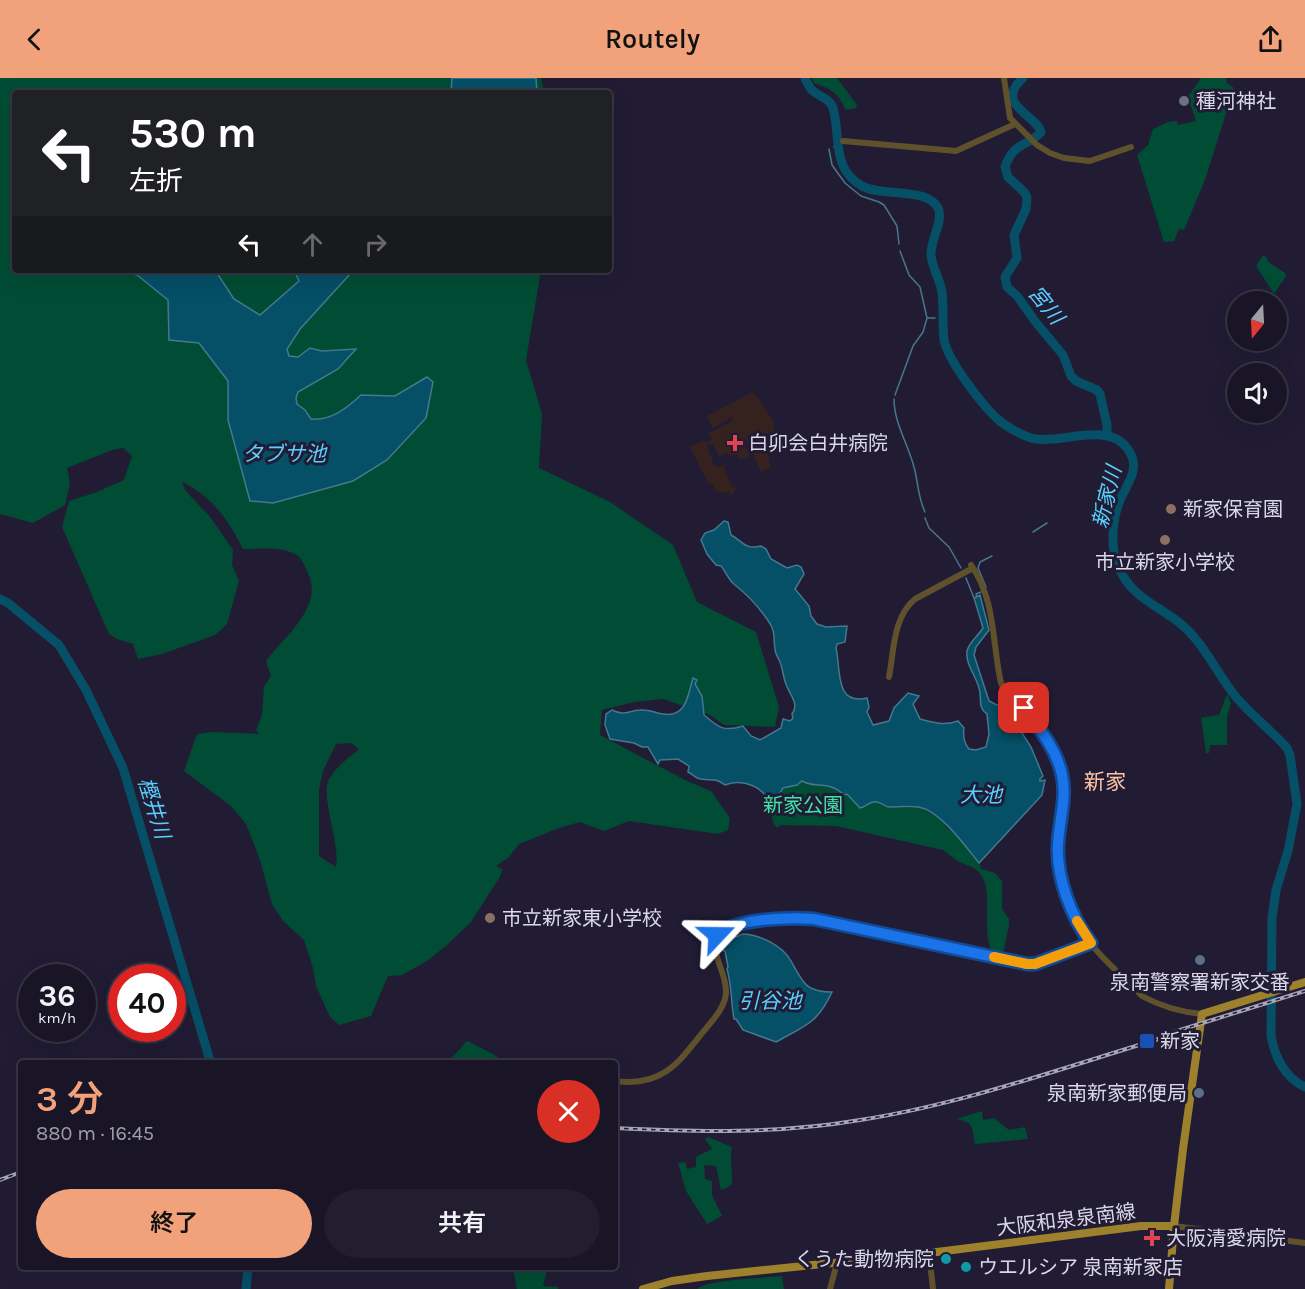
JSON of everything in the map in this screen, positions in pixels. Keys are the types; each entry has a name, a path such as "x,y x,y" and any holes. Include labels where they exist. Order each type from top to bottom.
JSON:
{"main road":[{"path":"1169,1289 1173,1226 1202,1014 1305,981"},
{"name":"大阪和泉泉南線","path":"643,1289 672,1281 707,1276 929,1253 1142,1226 1173,1226"}],"street":[{"path":"1004,78 1008,112 1015,123 1037,145 1050,153 1064,158 1090,161 1131,147"},
{"path":"843,141 956,151 1015,123"},
{"path":"889,677 899,621 906,606 972,567 983,591 994,629 1002,687 1036,723 1051,748 1062,776 1064,793 1058,844 1058,866 1075,918 1091,943 1142,996 1154,1003 1173,1009 1202,1014"},
{"path":"618,1081 643,1080 673,1068 715,1018 724,1002 726,991 714,943 717,935 730,926 788,918 816,919 1027,964 1035,964 1091,943"},
{"path":"1173,1226 1305,1243"},
{"path":"929,1253 933,1289"},
{"path":"830,1289 837,1263"}],"shaded area":[{"name":"白卯会白井病院","path":"753,392 775,424 773,426 776,435 772,434 764,438 766,441 764,449 767,450 771,468 761,472 746,439 743,441 750,456 740,460 737,454 729,456 727,453 719,456 713,444 707,446 714,465 718,467 723,465 733,488 736,486 738,488 731,495 729,492 716,492 712,483 709,485 690,447 704,440 706,443 712,440 709,433 731,422 733,418 713,428 707,416"}],"green space":[{"path":"0,78 541,78 543,90 12,90 12,273 540,273 526,360 542,414 539,468 610,502 673,545 697,602 756,632 779,707 775,727 724,725 710,715 663,699 634,702 602,710 600,735 685,780 711,791 730,818 728,830 718,834 629,821 604,831 580,822 519,844 509,857 496,866 502,869 501,875 471,922 427,961 402,975 388,976 371,1016 339,1025 330,1017 316,986 304,940 283,921 272,904 260,860 246,824 231,806 184,771 197,734 213,732 259,734 256,730 262,715 264,687 271,676 266,661 300,620 311,596 311,584 301,559 279,549 243,549 232,529 211,502 182,482 185,490 211,518 233,550 232,565 239,581 227,624 215,635 162,654 138,659 133,644 109,634 62,527 69,501 124,480 132,456 123,448 112,450 67,468 70,483 65,505 33,523 0,514","holes":["351,743 359,749 342,763 329,779 327,787 336,867 319,856 319,789 323,771 336,744"]},
{"path":"812,78 837,78 857,105 856,108 846,110 834,93 814,83"},
{"path":"1201,78 1226,78 1227,83 1234,88 1205,180 1184,230 1179,229 1174,241 1164,242 1137,155 1148,145 1153,129 1168,122 1177,121 1178,125 1196,121 1188,97"},
{"path":"1263,255 1268,259 1267,261 1285,273 1286,276 1276,291 1272,291 1256,266"},
{"path":"1227,694 1231,703 1227,717 1227,745 1210,745 1209,753 1206,753 1201,718 1219,715"},
{"name":"新家公園","path":"802,782 828,786 844,795 847,794 860,808 872,802 878,802 885,807 921,808 941,819 947,828 959,837 981,869 995,873 1002,881 1002,909 1009,919 1003,954 991,949 988,940 984,880 977,870 958,861 943,850 836,826 781,825 777,828 772,814 783,789"},
{"path":"467,1041 502,1060 450,1060"},
{"path":"982,1111 983,1120 994,1118 1009,1130 1025,1127 1028,1139 975,1144 971,1126 956,1119"},
{"path":"708,1137 732,1147 732,1185 721,1190 716,1166 704,1165 705,1179 712,1181 712,1195 722,1216 707,1224 686,1191 678,1163 685,1162 687,1169 696,1167 696,1157 712,1149 705,1139"},
{"path":"513,1270 547,1270 543,1286 558,1287 558,1289 517,1289"},
{"path":"782,1276 784,1289 697,1289 724,1281"}],"water":[{"path":"452,78 536,78 537,90 451,90"},
{"name":"タブサ池","path":"129,273 217,273 234,299 260,315 299,281 295,273 351,273 300,329 287,349 289,356 298,357 310,348 322,351 356,349 338,369 298,392 297,404 311,419 325,418 344,409 361,395 395,396 427,377 433,382 426,418 387,460 353,481 273,503 250,501 228,420 228,381 199,343 169,340 168,300 137,275"},
{"name":"大池","path":"724,521 728,522 731,535 745,545 761,546 766,549 771,559 787,568 797,565 801,567 804,574 795,589 809,606 811,616 817,624 826,627 847,626 845,642 837,644 836,648 841,684 849,696 856,699 867,698 869,707 867,712 873,725 889,721 894,708 908,693 919,696 913,704 920,719 944,724 958,721 964,728 967,747 976,750 986,747 989,734 987,714 982,708 979,688 967,657 970,645 983,628 974,598 980,595 989,630 976,647 974,655 989,701 1003,708 1013,719 1031,747 1043,776 1040,781 1045,780 1042,795 979,863 944,822 918,807 888,807 875,802 860,808 847,794 844,795 828,786 802,781 797,785 783,788 776,799 775,809 770,806 764,794 753,786 739,783 725,785 715,780 699,779 688,772 689,766 678,759 660,760 658,764 648,747 610,739 605,725 606,714 612,710 623,713 643,710 663,714 677,712 685,704 693,678 697,680 695,684 702,696 704,715 722,728 731,729 743,726 751,736 760,740 781,728 783,719 790,721 793,718 795,706 776,652 771,626 754,602 707,554 701,540 705,533 714,530"},
{"name":"引谷池","path":"743,934 756,936 782,950 810,988 832,992 827,1003 810,1023 776,1042 743,1030 734,1019 725,951 719,949 720,943"}],"waterway":[{"name":"新家川","path":"805,78 812,90 832,105 841,161 852,179 870,189 925,197 933,201 938,208 939,219 931,255 942,292 944,340 952,360 968,384 1001,422 1027,436 1036,439 1084,435 1109,436 1119,440 1127,448 1131,455 1133,468 1130,481 1117,508 1113,533 1115,558 1123,577 1146,600 1172,617 1189,632 1204,649 1236,697 1287,748 1297,804 1288,851 1276,890 1272,918 1271,1036 1282,1066 1291,1078 1305,1087"},
{"name":"宮川","path":"1023,78 1015,87 1014,102 1041,132 1017,148 1005,167 1008,177 1025,193 1027,198 1026,209 1014,235 1017,258 1005,277 1007,287 1018,297 1063,355 1071,376 1076,381 1097,390 1100,394 1107,435"},
{"name":"新家川","path":"834,147 839,146"},
{"path":"829,149 832,165 845,183 861,196 884,205 897,226 899,244"},
{"path":"895,395 913,346 923,332 927,318 920,287 909,275 900,251"},
{"path":"928,318 935,318"},
{"path":"894,399 896,417 914,467 925,512"},
{"path":"925,518 929,528 949,547 961,568"},
{"path":"1033,532 1047,523"},
{"path":"1092,523 1107,523"},
{"name":"新家川","path":"1110,524 1115,524"},
{"path":"986,587 978,568 980,562 992,556"},
{"path":"966,578 974,598"},
{"path":"977,597 976,594 981,592"},
{"name":"樫井川","path":"0,599 59,645 86,690 123,768 210,1060"},
{"name":"樫井川","path":"246,1289 248,1270"}],"railway":[{"path":"1164,1035 1305,991"},
{"path":"618,1128 768,1130 860,1120 937,1105 974,1095 1162,1038"},
{"path":"0,1180 18,1173"}],"slow traffic":[{"path":"994,957 1035,964 1091,943 1077,921"}],"place":[{"name":"種河神社","path":"1184,101"},
{"name":"白卯会白井病院","path":"735,443"},
{"name":"新家保育園","path":"1171,509"},
{"name":"市立新家小学校","path":"1165,540"},
{"name":"市立新家東小学校","path":"490,918"},
{"name":"泉南警察署新家交番","path":"1200,960"},
{"name":"新家","path":"1147,1041"},
{"name":"泉南新家郵便局","path":"1199,1093"},
{"name":"大阪清愛病院","path":"1152,1238"},
{"name":"くうた動物病院","path":"946,1259"},
{"name":"ウエルシア 泉南新家店","path":"966,1267"}],"district":[{"name":"新家","path":"1105,782"}],"route":[{"path":"717,935 724,929 736,925 788,918 814,919 1027,964 1035,964 1091,943 1075,918 1058,866 1058,844 1064,793 1062,776 1051,748 1024,708"}]}
